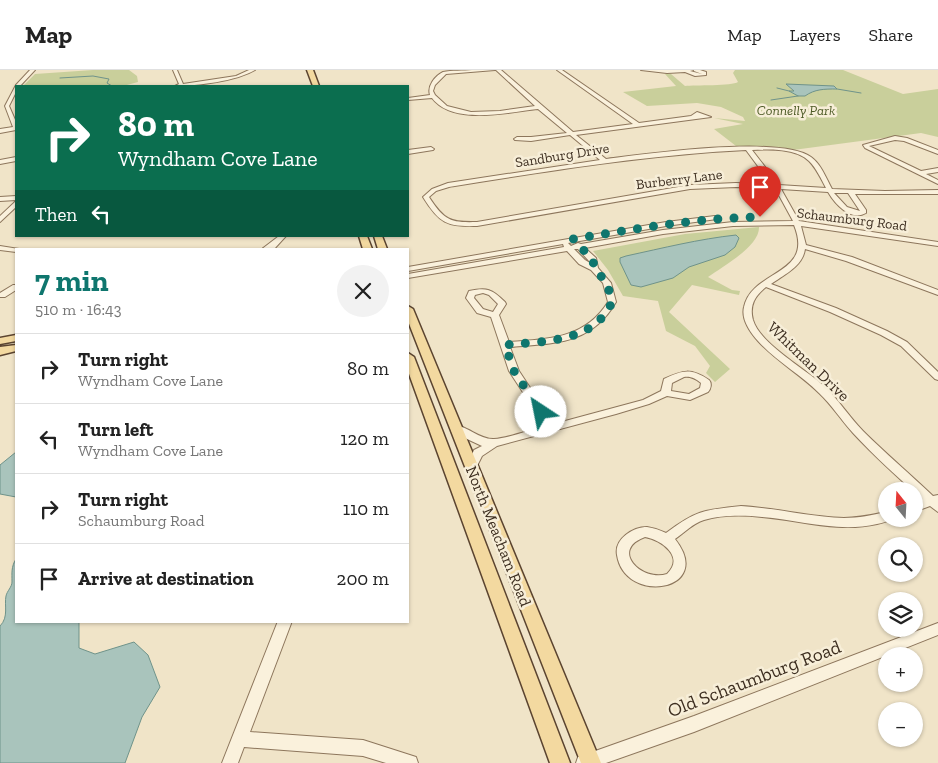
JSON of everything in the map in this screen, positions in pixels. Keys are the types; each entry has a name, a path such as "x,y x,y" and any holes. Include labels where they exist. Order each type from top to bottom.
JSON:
{"main road":[{"path":"310,70 316,85"},
{"name":"North Meacham Road","path":"409,311 588,762"},
{"path":"0,341 15,338"},
{"path":"0,352 15,348"},
{"name":"North Meacham Road","path":"409,360 560,763"}],"street":[{"path":"17,85 22,78 33,70"},
{"path":"175,70 179,85"},
{"path":"185,85 237,77 253,70"},
{"path":"493,70 445,71 432,84 430,90 433,96 448,108 460,111 491,113 539,107"},
{"path":"498,70 539,107 605,161"},
{"path":"559,70 638,125"},
{"path":"643,78 646,71 689,71 694,75 704,74 696,70"},
{"path":"15,89 7,106 15,126"},
{"path":"409,99 433,96"},
{"path":"0,107 7,106"},
{"path":"517,140 695,117"},
{"path":"0,131 15,128"},
{"path":"938,152 905,139 895,138 866,145 938,182"},
{"path":"409,152 432,149"},
{"path":"748,149 764,167 797,221 802,246 848,258 938,293"},
{"name":"Sandburg Drive","path":"455,225 438,218 426,198 434,190 448,185 660,154 777,149 805,156 811,160 847,212 863,213 863,210 850,192"},
{"path":"0,162 15,159"},
{"path":"920,173 938,170"},
{"name":"Burberry Lane","path":"455,225 477,224 690,187 720,184 850,192 938,192"},
{"path":"0,199 15,198"},
{"path":"0,220 15,204"},
{"name":"Schaumburg Road","path":"409,269 573,239 698,220 738,218 868,226 938,238"},
{"name":"Schaumburg Road","path":"409,276 710,226 754,223 797,221 938,244"},
{"path":"269,247 282,237"},
{"path":"573,239 593,260 594,268"},
{"path":"505,345 569,338 595,326 607,315 612,302 607,283 594,268 582,262 562,241"},
{"name":"Whitman Drive","path":"802,246 801,254 793,264 753,294 748,304 749,320 761,339 819,387 860,433 936,502"},
{"path":"0,248 15,250"},
{"path":"765,284 833,310 884,333 904,344 938,377"},
{"path":"2,295 15,288"},
{"path":"495,315 514,371 552,429"},
{"path":"456,429 482,442 494,443 552,429 646,402 666,393"},
{"path":"471,467 478,453 494,443"},
{"path":"923,505 936,502"},
{"path":"666,539 701,516 733,510 758,510 812,520 850,524 878,520"},
{"path":"645,532 656,534 666,539 675,546 680,566 676,574 668,580 657,582 646,580 634,574 626,566 622,556 622,547 626,539 634,534 645,532"},
{"path":"230,763 284,623"},
{"name":"Old Schaumburg Road","path":"588,762 694,724 938,629"},
{"path":"239,739 364,748 410,763"}],"green space":[{"path":"93,70 129,70 137,76 138,82 127,85 24,85 35,74"},
{"name":"Connelly Park","path":"735,70 843,70 903,94 938,89 938,137 921,133 793,150 778,147 736,146 714,129 743,124 714,118 745,121 743,117 721,107 697,103 647,106 623,92 676,86 665,74 671,74 685,86 734,83 738,82 733,73"},
{"path":"759,227 758,234 747,249 708,277 732,290 740,291 739,295 692,285 669,312 730,369 715,382 706,373 710,366 695,346 666,331 658,301 623,296 608,270 593,251 685,234"}],"water":[{"path":"786,84 834,86 837,89 820,90 805,96 798,96 789,91 794,91"},
{"path":"736,235 739,238 735,247 725,255 689,267 673,278 641,287 631,285 620,262 620,258 626,256 695,241"},
{"path":"15,453 15,497 0,494 0,465"},
{"path":"15,560 15,623 79,623 79,648 95,654 134,642 148,655 160,687 142,717 125,763 0,763 0,626 6,611 6,596 12,584"}],"waterway":[{"path":"60,78 93,76 109,79 107,83 110,85"},
{"path":"777,88 789,91"},
{"path":"837,89 861,93"},
{"path":"771,100 798,96"}],"route":[{"path":"541,412 514,371 505,345 569,338 595,326 607,315 612,302 607,283 594,268 593,260 573,239 666,224 717,218 760,217"}]}
